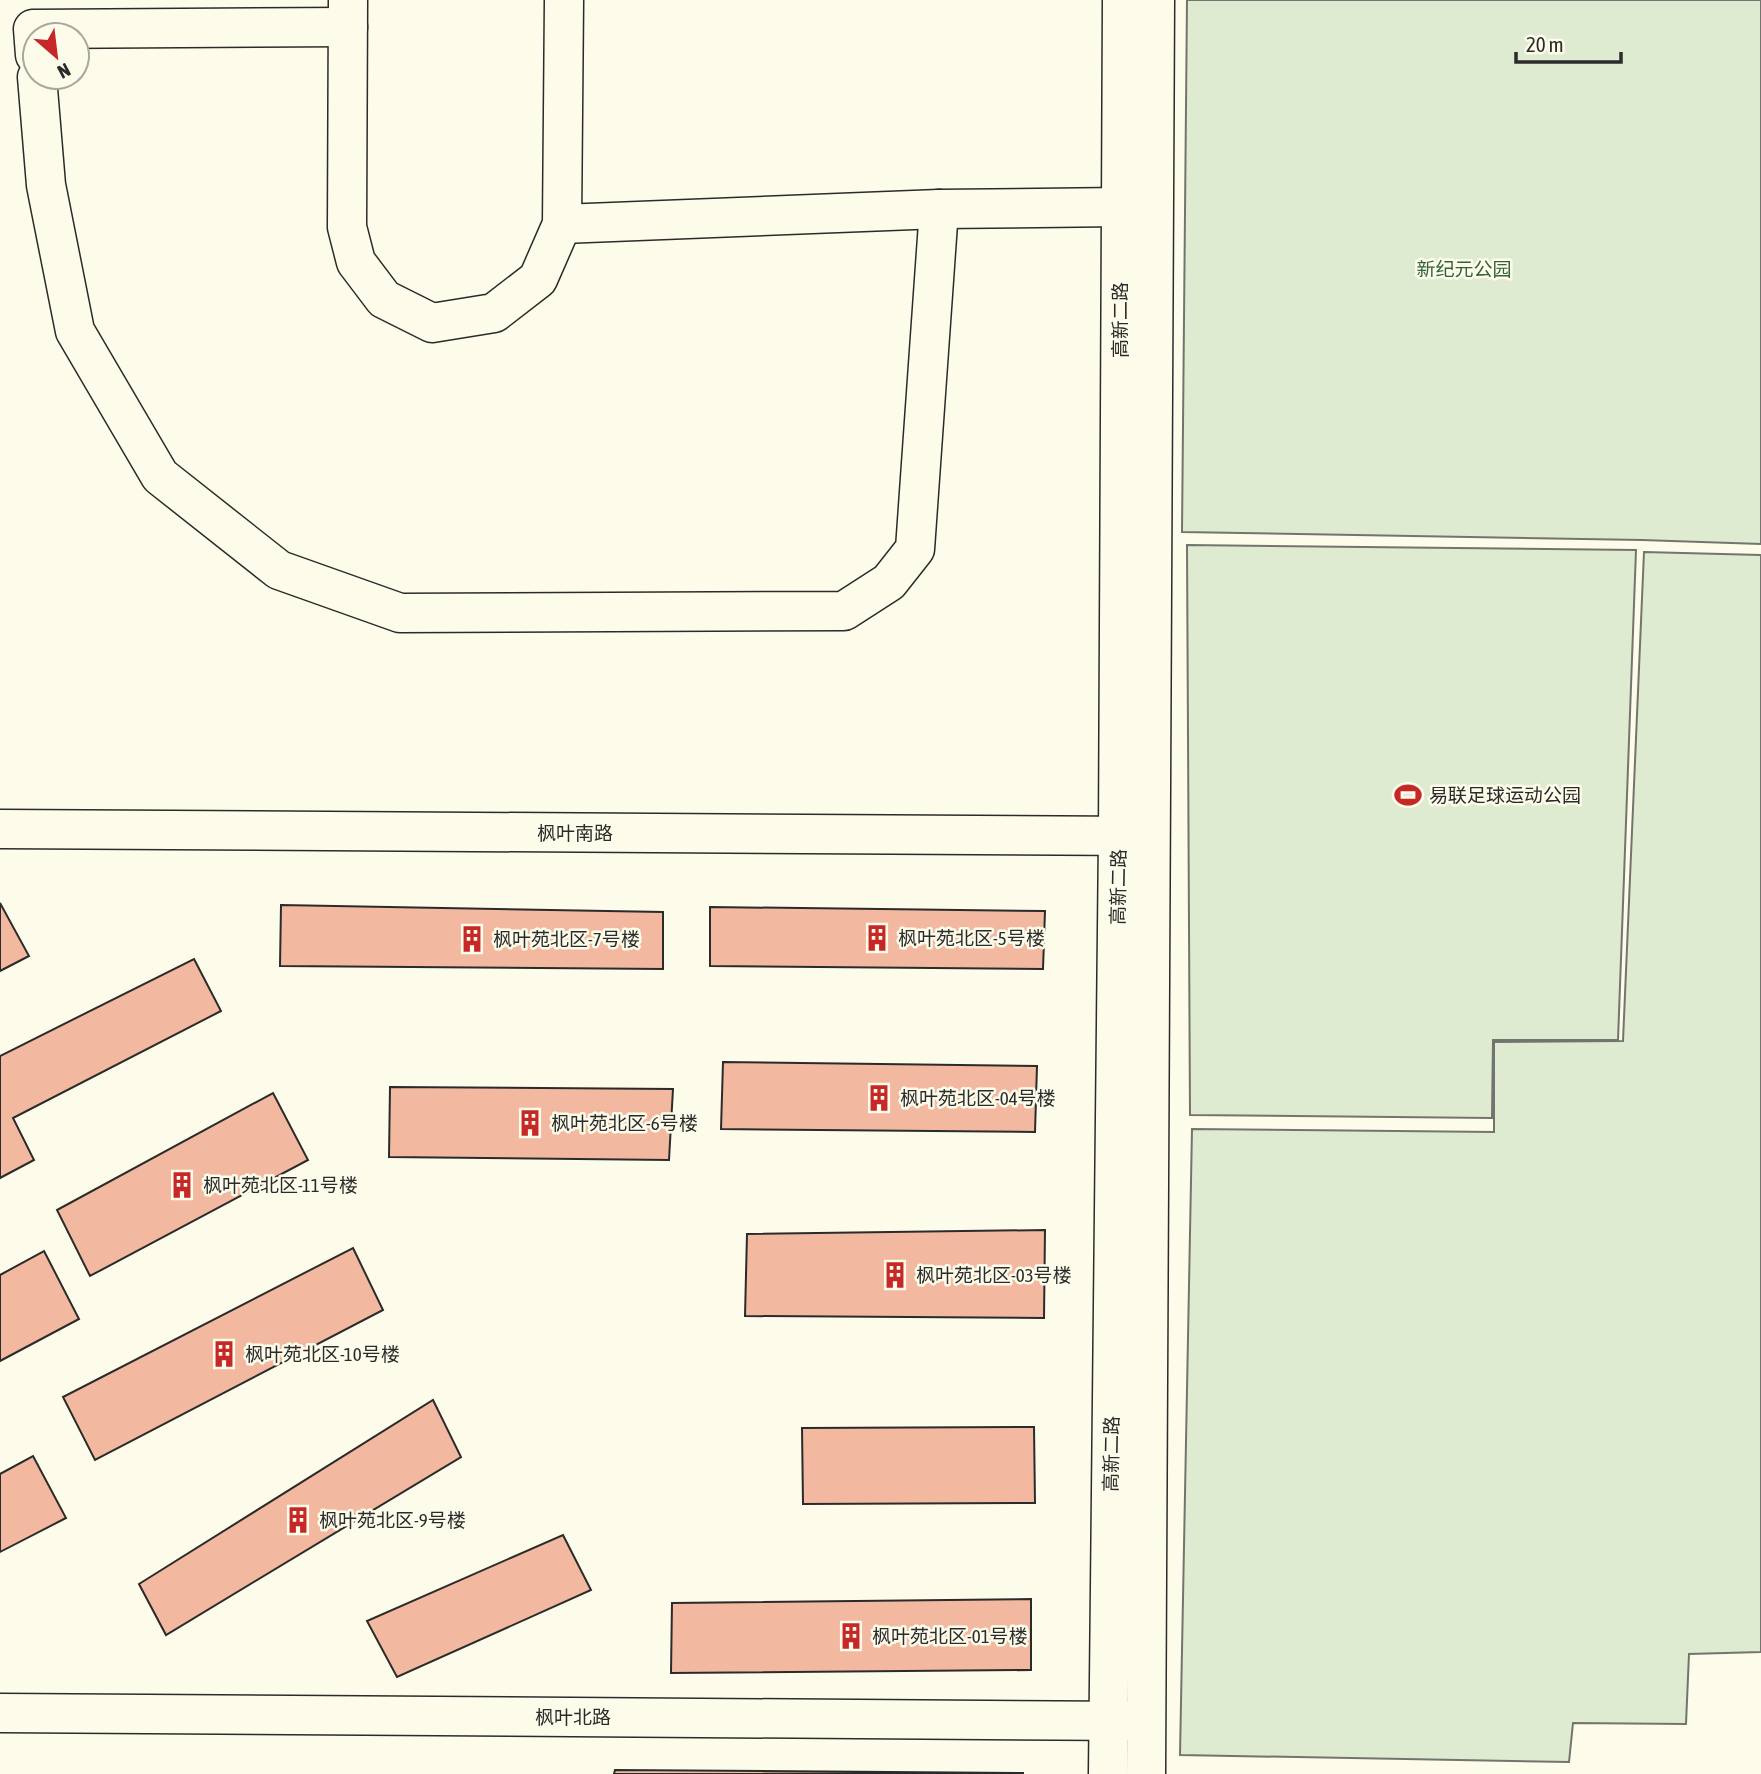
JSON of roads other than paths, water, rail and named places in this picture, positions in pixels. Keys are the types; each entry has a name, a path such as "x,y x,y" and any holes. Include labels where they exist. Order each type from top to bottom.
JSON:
{"street":[{"path":"91,26 348,13 347,227 356,261 384,299 432,323 494,313 538,279 562,224 565,0"},
{"name":"高新二路","path":"1122,0 1121,206 1134,836 1146,1774"},
{"name":"高新二路","path":"1108,1774 1155,0"},
{"path":"38,91 46,185 75,331 160,475 279,570 400,613 844,611 889,582 915,549 939,209"},
{"path":"562,224 939,209 1121,206"},
{"name":"枫叶南路","path":"0,829 1134,836"},
{"name":"枫叶北路","path":"0,1713 1146,1721"}],"place":[{"name":"易联足球运动公园","path":"1408,795"},
{"name":"枫叶苑北区-5号楼","path":"877,938"},
{"name":"枫叶苑北区-7号楼","path":"472,939"},
{"name":"枫叶苑北区-04号楼","path":"879,1098"},
{"name":"枫叶苑北区-6号楼","path":"530,1123"},
{"name":"枫叶苑北区-11号楼","path":"182,1185"},
{"name":"枫叶苑北区-03号楼","path":"895,1275"},
{"name":"枫叶苑北区-10号楼","path":"224,1354"},
{"name":"枫叶苑北区-9号楼","path":"298,1520"},
{"name":"枫叶苑北区-01号楼","path":"851,1636"}],"park label":[{"name":"新纪元公园","path":"1464,269"}]}
